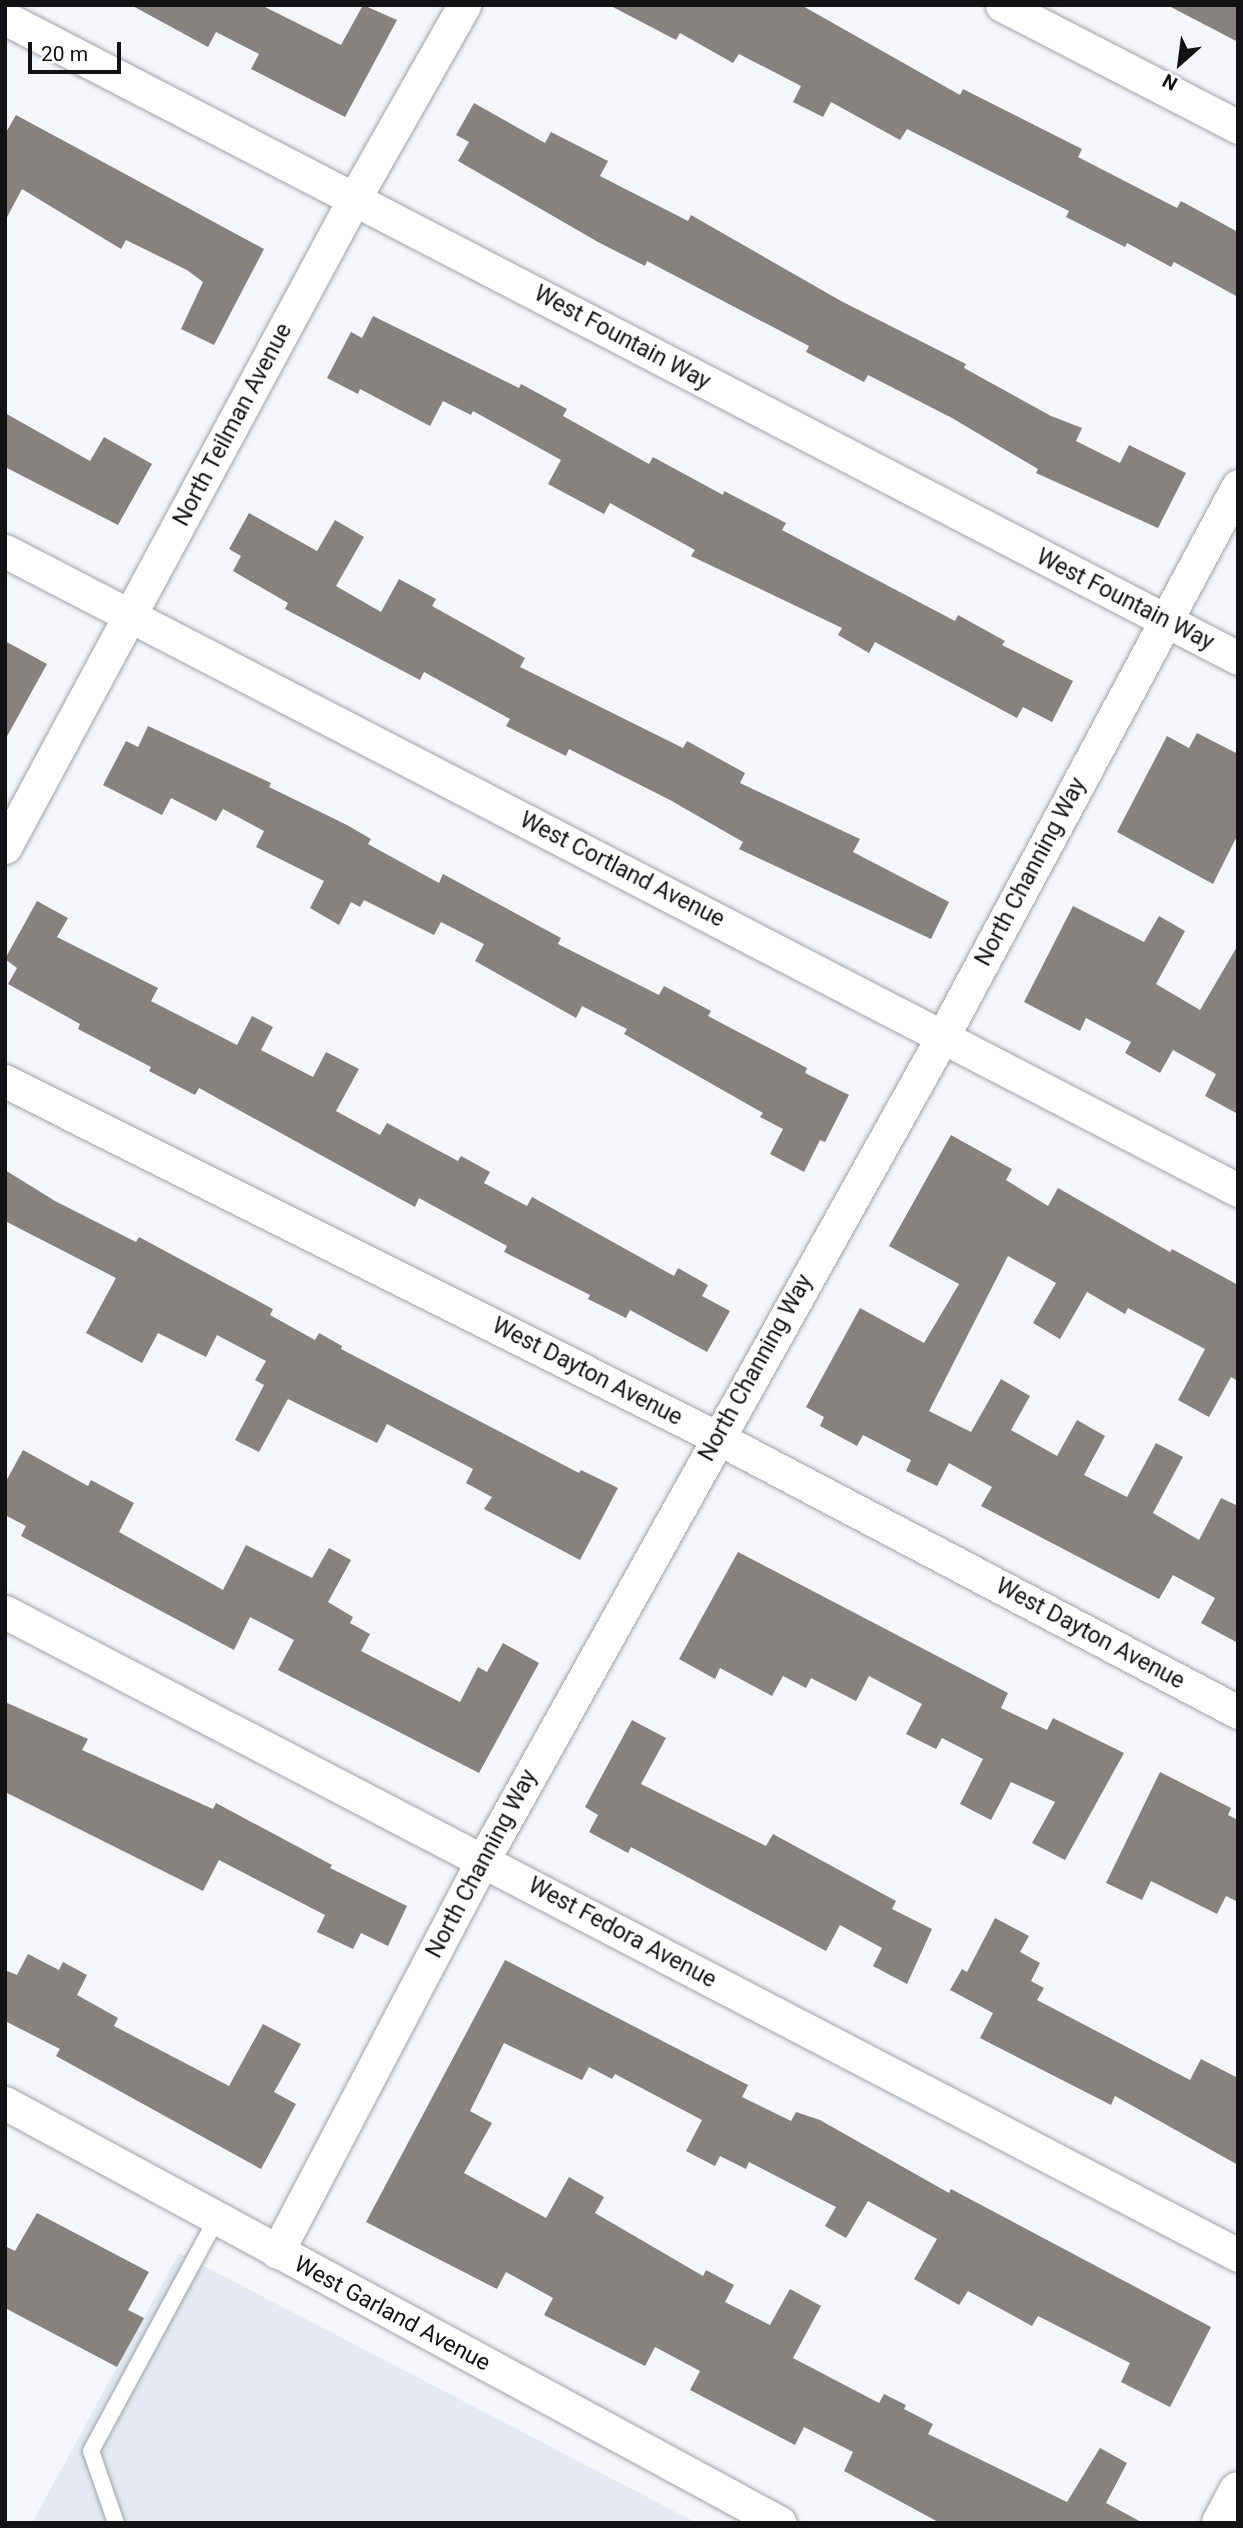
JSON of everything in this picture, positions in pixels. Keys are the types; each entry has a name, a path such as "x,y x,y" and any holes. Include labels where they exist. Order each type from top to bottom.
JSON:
{"main road":[{"path":"1221,2523 1238,2491"}],"street":[{"name":"North Teilman Avenue","path":"5,847 354,199 464,5"},
{"path":"1002,5 1238,127"},
{"name":"West Fountain Way","path":"5,18 1238,658"},
{"name":"North Channing Way","path":"277,2252 484,1860 716,1437 943,1036 1238,486"},
{"name":"West Cortland Avenue","path":"5,551 1238,1190"},
{"name":"West Dayton Avenue","path":"5,1081 716,1437 1238,1712"},
{"name":"West Fedora Avenue","path":"5,1612 1238,2255"},
{"name":"West Garland Avenue","path":"5,2104 780,2523"}],"lane":[{"path":"116,2523 91,2451 217,2218"}],"shaded area":[{"path":"179,2253 697,2523 32,2523"}],"building":[{"path":"131,5 261,5 341,45 363,5 397,20 345,117 251,69 259,54 216,32 208,47"},
{"path":"609,5 801,5 960,95 963,89 1082,149 1078,157 1177,208 1181,201 1238,232 1238,297 1174,262 1171,267 1127,243 1125,247 1066,217 1069,211 907,129 900,140 831,102 823,117 793,102 801,86 739,54 733,63 680,33 676,40"},
{"path":"1167,5 1238,5 1238,42"},
{"path":"474,103 545,143 551,132 608,161 600,176 688,221 691,215 841,301 966,364 964,368 1051,416 1082,428 1076,441 1120,463 1129,445 1186,473 1158,528 1036,473 1038,469 952,418 868,375 864,382 806,352 809,346 647,261 645,266 598,242 458,161 469,142 456,135"},
{"path":"16,115 264,249 214,345 181,329 203,282 187,270 126,240 121,249 22,189 5,221 5,134"},
{"path":"373,316 519,388 521,384 567,409 563,416 649,464 653,457 723,495 724,491 786,523 782,530 955,621 958,615 1005,641 1002,645 1073,681 1052,722 1023,707 1017,718 875,642 869,653 838,635 842,628 691,556 695,550 610,503 604,514 548,484 561,460 473,411 471,415 443,401 430,426 360,389 358,394 327,378 351,332 362,338"},
{"path":"5,413 90,461 104,437 152,464 118,525 5,467"},
{"path":"249,513 317,551 335,520 364,537 336,586 381,612 399,579 436,599 432,606 525,658 520,667 683,748 687,741 745,773 740,783 860,839 853,852 949,902 931,939 739,849 743,842 670,800 569,749 566,756 506,726 510,719 424,672 420,680 285,609 288,603 233,571 241,556 229,549"},
{"path":"5,641 47,664 5,740"},
{"path":"148,726 271,783 269,787 347,825 371,839 368,844 439,883 443,874 561,938 558,944 659,995 664,986 711,1011 708,1016 807,1068 805,1073 849,1095 825,1142 820,1140 804,1172 770,1154 783,1129 760,1117 763,1113 624,1034 627,1029 582,1006 576,1018 475,961 484,944 441,922 434,935 364,900 360,907 351,902 339,925 310,908 324,881 256,847 264,831 223,809 216,821 171,798 162,815 103,785 126,741 138,747"},
{"path":"1197,733 1238,754 1238,834 1213,884 1117,832 1167,736 1189,748"},
{"path":"37,901 68,918 57,937 158,988 151,1001 237,1045 252,1016 273,1027 261,1050 313,1077 326,1052 359,1069 336,1111 380,1135 387,1123 458,1161 461,1156 490,1172 484,1183 527,1206 532,1197 674,1276 678,1268 708,1285 702,1296 730,1311 707,1352 630,1310 626,1318 588,1299 590,1295 504,1252 507,1246 419,1198 415,1207 199,1088 195,1095 149,1071 151,1067 78,1029 80,1024 8,984 17,968 5,959"},
{"path":"1073,906 1144,942 1159,916 1185,931 1156,984 1200,1010 1238,945 1238,1114 1205,1096 1216,1074 1173,1050 1160,1073 1125,1053 1131,1042 1086,1018 1080,1031 1024,1002"},
{"path":"951,1135 1012,1169 1006,1180 1048,1206 1058,1188 1170,1252 1172,1249 1238,1285 1238,1381 1231,1377 1209,1417 1178,1400 1205,1349 1128,1308 1125,1314 1087,1292 1060,1339 1033,1323 1056,1283 1008,1256 929,1411 971,1432 1001,1379 1030,1396 1011,1430 1057,1456 1077,1420 1105,1436 1084,1475 1127,1497 1156,1443 1183,1457 1153,1513 1199,1540 1221,1498 1238,1506 1238,1643 1201,1623 1215,1598 1173,1575 1159,1599 981,1506 992,1487 949,1463 937,1486 906,1471 911,1460 863,1435 857,1446 820,1426 824,1417 806,1407 860,1308 924,1343 959,1284 889,1246"},
{"path":"5,1170 55,1201 136,1242 139,1237 273,1309 270,1315 315,1340 319,1333 342,1346 341,1349 579,1473 581,1470 618,1488 580,1560 484,1509 492,1497 466,1483 473,1469 387,1424 377,1443 288,1399 259,1452 235,1440 264,1385 255,1380 266,1361 217,1335 206,1357 158,1333 142,1363 86,1333 116,1278 5,1221"},
{"path":"23,1450 88,1486 91,1480 134,1503 119,1532 223,1590 246,1545 312,1578 329,1548 351,1560 328,1602 353,1617 350,1623 370,1634 361,1651 460,1702 478,1667 487,1672 503,1643 539,1663 479,1773 278,1670 294,1640 250,1617 234,1650 21,1536 26,1526 5,1515 5,1483"},
{"path":"738,1552 1008,1693 1001,1708 1047,1730 1053,1718 1124,1753 1065,1860 1032,1843 1055,1802 1011,1782 991,1820 960,1804 983,1759 942,1738 936,1749 906,1734 922,1704 869,1676 856,1701 811,1678 806,1688 783,1676 772,1696 720,1668 715,1679 679,1659"},
{"path":"5,1702 88,1739 82,1750 213,1809 216,1803 332,1865 330,1868 407,1906 388,1946 361,1933 353,1949 317,1932 325,1915 219,1860 203,1891 5,1792"},
{"path":"632,1720 666,1738 641,1784 766,1846 773,1834 896,1901 892,1909 932,1929 907,1984 873,1966 882,1948 840,1925 826,1951 631,1847 628,1853 589,1832 598,1815 585,1807"},
{"path":"1160,1772 1231,1808 1228,1815 1238,1820 1238,1902 1226,1896 1217,1914 1151,1881 1142,1900 1106,1883"},
{"path":"995,1918 1029,1936 1020,1952 1040,1963 1031,1981 1044,1988 1037,2000 1190,2080 1201,2059 1238,2078 1238,2165 1115,2096 1111,2105 980,2038 993,2013 950,1990 962,1969 967,1972"},
{"path":"28,1954 59,1970 63,1962 87,1975 77,1995 118,2018 114,2026 229,2086 263,2024 301,2044 274,2092 296,2104 261,2169 56,2056 60,2049 5,2021 5,1970 17,1975"},
{"path":"505,1960 748,2085 742,2097 791,2121 796,2112 820,2120 949,2193 951,2189 1211,2327 1170,2407 1121,2382 1130,2363 1038,2316 1032,2326 968,2291 959,2305 914,2279 937,2239 868,2201 846,2238 825,2226 836,2207 749,2162 746,2169 720,2156 715,2166 686,2151 702,2120 615,2074 612,2079 589,2067 582,2080 504,2043 470,2111 492,2123 464,2173 546,2218 569,2177 604,2197 595,2213 703,2276 706,2270 734,2285 725,2302 770,2325 790,2289 821,2306 793,2358 879,2403 884,2394 906,2405 904,2409 933,2424 928,2434 1067,2502 1100,2448 1127,2463 1106,2503 1143,2523 940,2523 844,2471 853,2452 804,2427 795,2445 690,2390 700,2371 655,2347 645,2366 544,2315 553,2298 506,2272 497,2289 366,2222"},
{"path":"37,2213 149,2272 128,2310 144,2318 117,2367 5,2308 5,2246 15,2251"}]}
